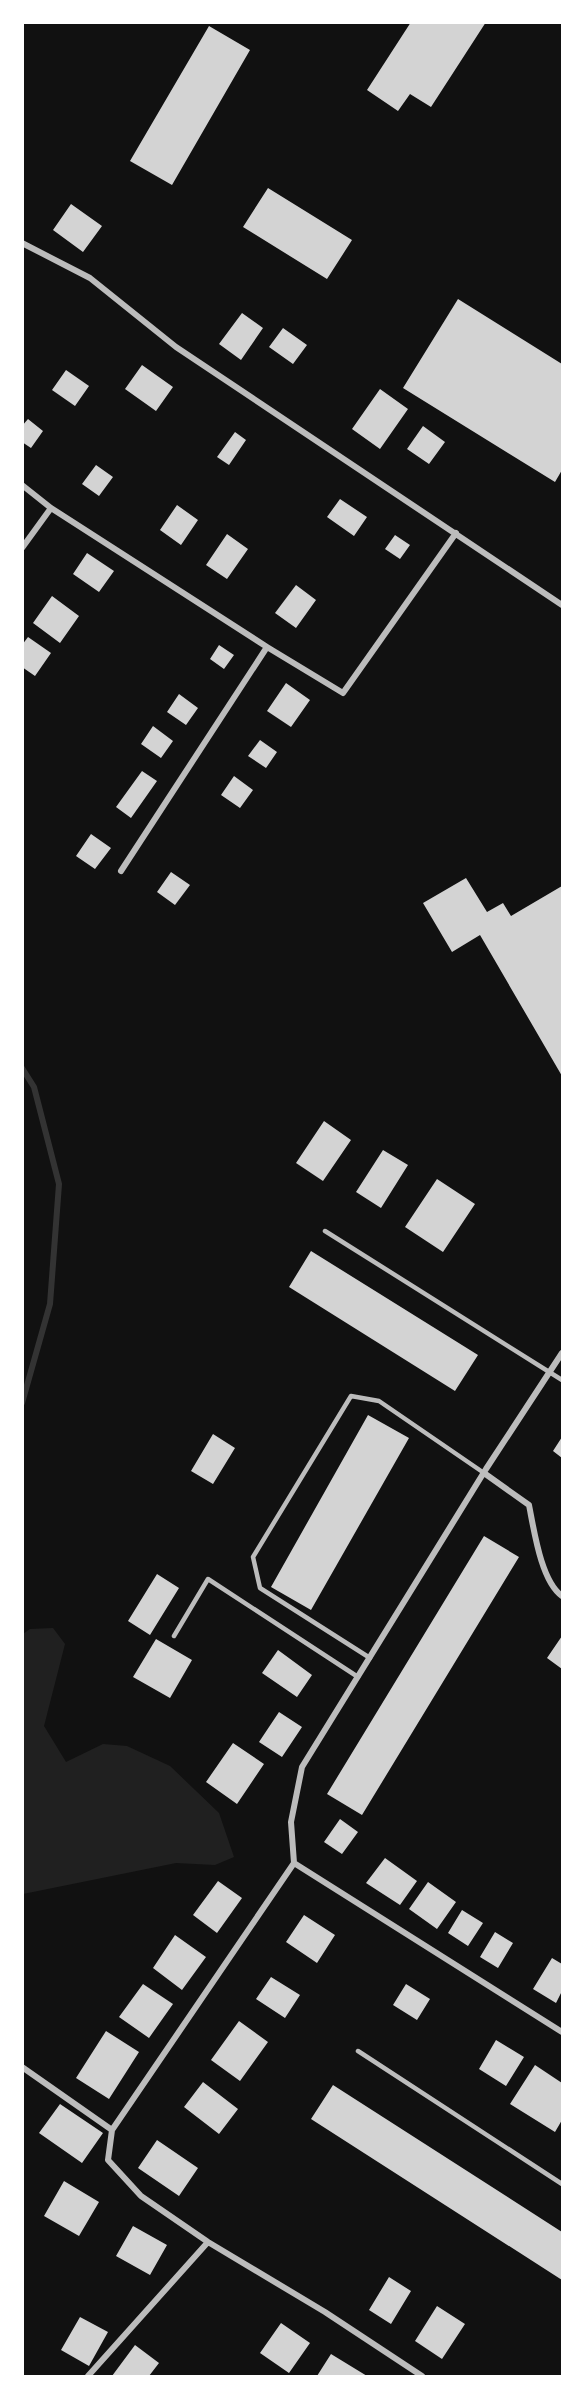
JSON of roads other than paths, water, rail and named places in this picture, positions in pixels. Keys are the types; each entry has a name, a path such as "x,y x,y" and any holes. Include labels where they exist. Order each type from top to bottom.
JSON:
{"street":[{"path":"22,243 90,278 176,347 562,605"},
{"path":"22,485 51,508 267,647 343,693 456,533"},
{"path":"22,548 51,508"},
{"path":"121,871 267,647"},
{"path":"422,2376 325,2312 208,2242 141,2196 108,2160 112,2130 294,1863 291,1822 302,1767 484,1473 562,1353"},
{"path":"484,1473 529,1505 536,1545 554,1590 562,1596"},
{"path":"294,1863 562,2032"},
{"path":"22,2067 112,2130"},
{"path":"88,2376 208,2242"}],"lane":[{"path":"325,1231 562,1380"},
{"path":"370,1658 260,1588 253,1557 351,1396 379,1401 484,1473"},
{"path":"174,1636 208,1579 358,1677"},
{"path":"358,2051 562,2184"}],"waterway":[{"path":"22,1068 34,1087 59,1184 50,1304 22,1403"}]}
